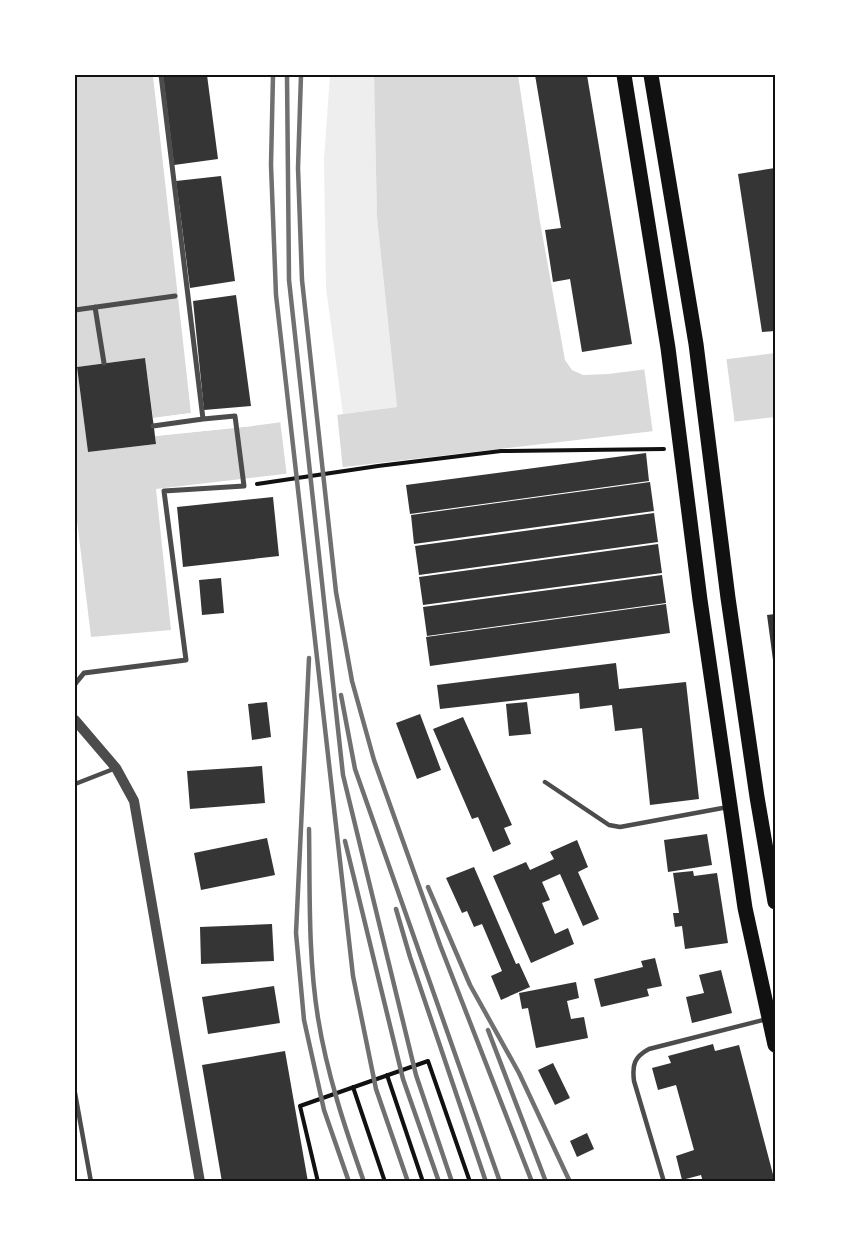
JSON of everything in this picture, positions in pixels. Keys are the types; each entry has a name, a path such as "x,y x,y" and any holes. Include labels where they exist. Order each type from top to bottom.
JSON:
{"main road":[{"path":"624,75 668,348 730,807 746,908 772,1018 775,1046"},
{"path":"651,75 696,344 730,609 757,797 775,902"}],"street":[{"path":"161,75 203,420"},
{"path":"75,310 175,296"},
{"path":"95,307 104,363"},
{"path":"75,684 84,673 186,660 164,491 244,486 235,416 153,426"},
{"path":"75,720 116,768 134,801 200,1182"}],"lane":[{"path":"75,784 116,768"},
{"path":"546,782 609,825 620,827 730,807"},
{"path":"663,1182 634,1081 632,1069 639,1054 649,1049 772,1018"},
{"path":"75,1094 91,1182"}],"path":[{"path":"244,486 501,451 680,446"},
{"path":"318,1182 300,1106 428,1061 470,1182"},
{"path":"387,1075 423,1182"},
{"path":"353,1088 385,1182"}],"shaded area":[{"path":"75,75 153,75 191,413 153,418 155,436 397,407 377,218 374,75 518,75 540,222 565,360 572,370 583,375 608,374 775,353 775,417 156,489 171,630 91,637 75,504"},
{"path":"330,75 374,75 377,218 397,407 343,414 326,288 324,160"}],"pier":[{"path":"153,75 156,75 194,414 153,421 154,433 253,423 253,426 155,436 156,444 88,452 77,367 145,358 153,418 191,413"},
{"path":"726,356 735,425 653,434 644,367"},
{"path":"337,412 343,470 287,477 280,420"}],"building":[{"path":"163,75 207,75 218,159 174,165"},
{"path":"535,75 587,75 632,344 582,352 570,279 553,282 545,230 561,228"},
{"path":"775,168 775,331 762,332 738,174"},
{"path":"221,176 235,281 190,288 176,181"},
{"path":"236,295 251,406 204,410 193,301"},
{"path":"145,358 156,444 88,452 77,367"},
{"path":"646,453 649,481 410,514 406,485"},
{"path":"650,482 654,511 414,544 411,515"},
{"path":"273,497 279,556 183,567 177,507"},
{"path":"654,513 658,542 419,575 415,546"},
{"path":"658,544 662,573 423,605 419,577"},
{"path":"662,575 666,603 427,636 423,607"},
{"path":"221,578 224,613 202,615 199,580"},
{"path":"666,604 670,633 430,666 426,637"},
{"path":"775,614 775,660 773,660 767,615"},
{"path":"616,663 619,689 686,682 699,799 650,805 642,728 615,731 612,705 580,709 579,693 440,709 437,685"},
{"path":"267,702 271,737 252,740 248,704"},
{"path":"527,702 531,734 509,736 506,704"},
{"path":"420,714 441,770 417,779 396,723"},
{"path":"463,717 512,825 504,828 511,844 493,852 478,817 472,819 433,729"},
{"path":"262,766 265,803 190,809 187,771"},
{"path":"707,834 712,865 668,872 664,840"},
{"path":"267,838 275,875 201,890 194,853"},
{"path":"577,840 588,867 578,872 599,919 583,926 560,874 542,882 550,900 542,903 555,934 568,928 574,944 531,963 493,876 526,862 530,870 554,859 550,852"},
{"path":"474,867 516,964 519,963 530,987 501,1000 491,976 502,971 482,924 474,927 467,911 462,913 446,878"},
{"path":"693,871 694,876 717,873 728,943 685,949 682,926 675,927 673,913 679,913 673,873"},
{"path":"272,924 274,961 201,964 200,927"},
{"path":"655,958 662,986 647,989 649,996 601,1007 594,979 643,967 641,961"},
{"path":"721,970 732,1013 692,1023 686,997 704,993 699,975"},
{"path":"576,982 579,998 567,1001 571,1019 584,1017 588,1038 536,1048 528,1008 522,1009 519,993"},
{"path":"274,986 280,1023 208,1034 202,997"},
{"path":"713,1044 715,1051 739,1045 775,1182 703,1182 701,1175 682,1180 676,1156 694,1150 676,1085 658,1090 652,1068 671,1063 668,1056"},
{"path":"285,1051 308,1182 222,1182 202,1065"},
{"path":"553,1063 570,1098 555,1105 538,1070"},
{"path":"587,1133 594,1149 577,1157 570,1141"}],"railway":[{"path":"273,75 271,165 276,295 353,976 376,1089 408,1182"},
{"path":"287,75 289,280 343,775 416,1075 452,1182"},
{"path":"301,75 298,168 302,280 336,592 352,681 374,760 440,945 532,1182"},
{"path":"309,658 296,933 304,1020 324,1110 349,1182"},
{"path":"341,695 355,769 500,1182"},
{"path":"309,829 311,947 318,1018 343,1121 364,1182"},
{"path":"345,841 403,1079 439,1182"},
{"path":"428,887 470,985 519,1073 570,1182"},
{"path":"396,909 486,1182"},
{"path":"488,1030 546,1182"}]}
